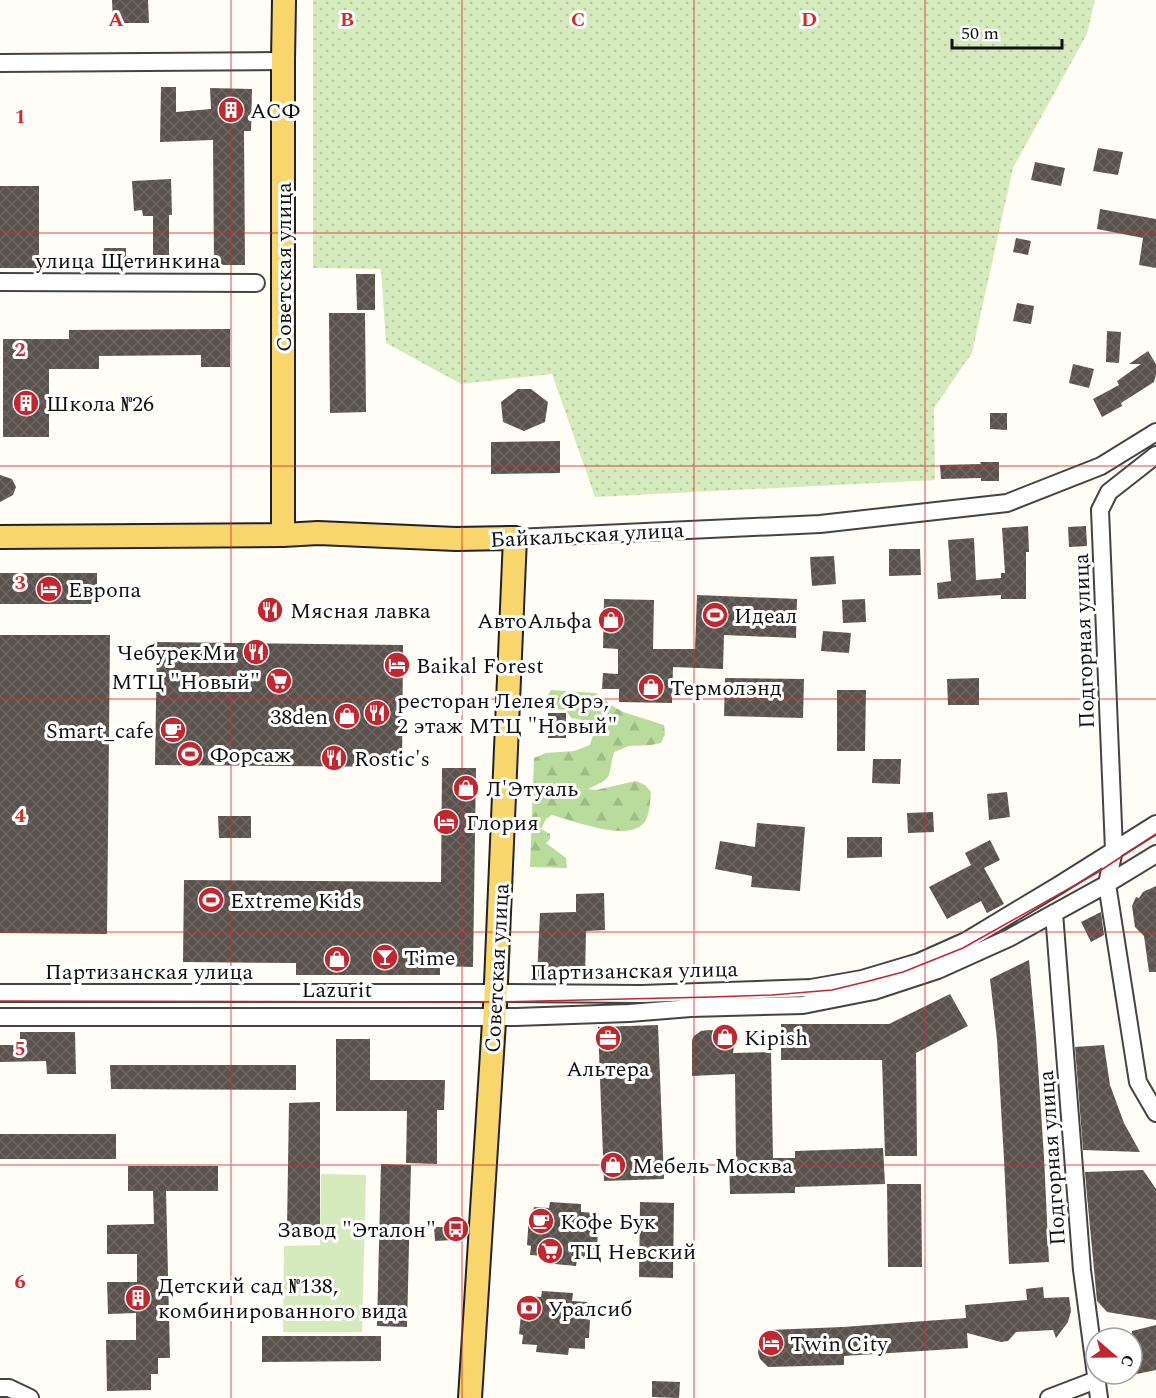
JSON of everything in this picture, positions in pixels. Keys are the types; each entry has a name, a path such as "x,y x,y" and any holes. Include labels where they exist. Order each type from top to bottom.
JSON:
{"main road":[{"name":"Советская улица","path":"283,535 284,0"},
{"name":"Байкальская улица","path":"0,537 318,533 456,539 514,538"},
{"name":"Советская улица","path":"470,1398 494,1017 514,538"}],"street":[{"path":"0,63 283,61"},
{"name":"улица Щетинкина","path":"0,282 256,283"},
{"name":"Байкальская улица","path":"514,538 820,524 1007,503 1101,466 1156,432"},
{"name":"Подгорная улица","path":"1107,884 1114,850 1100,510 1109,492 1156,455"},
{"name":"Партизанская улица","path":"0,993 641,994 811,988 862,979 919,962 966,941 1156,824"},
{"name":"Партизанская улица","path":"0,1017 494,1017 803,1005 874,992 938,970 1009,938 1156,854"},
{"path":"1107,884 1138,1082 1156,1113"},
{"name":"Подгорная улица","path":"1054,913 1082,1270 1089,1326"},
{"path":"1049,1398 1084,1385"},
{"path":"0,1388 9,1388 30,1398"}],"green space":[{"path":"313,0 1095,0 1087,34 1013,168 972,353 934,408 935,480 595,497 552,374 461,384 386,343 381,269 313,268"},
{"path":"551,690 595,693 623,712 664,725 665,734 661,743 629,746 614,752 606,779 588,789 596,790 636,781 645,785 651,792 650,806 646,820 639,827 616,831 552,815 546,819 541,829 550,834 550,839 546,843 566,858 567,868 530,867 534,758 546,753 574,751 590,745 595,728 589,721 571,718 566,710 551,709 547,700"},
{"path":"321,1174 366,1175 362,1332 283,1332 284,1246 320,1245"}],"building":[{"path":"112,0 148,0 149,23 113,23"},
{"path":"161,87 176,87 176,112 211,109 210,88 252,89 251,131 244,131 245,265 214,265 213,140 160,142"},
{"path":"1098,148 1123,152 1118,175 1093,171"},
{"path":"1035,162 1065,168 1061,186 1031,180"},
{"path":"171,179 172,215 169,215 169,258 153,258 153,216 143,216 142,210 134,211 132,181"},
{"path":"0,186 39,186 39,268 0,268"},
{"path":"1100,209 1156,219 1156,268 1139,265 1143,238 1097,229"},
{"path":"1016,238 1031,241 1028,255 1013,252"},
{"path":"104,248 126,248 126,269 103,269"},
{"path":"356,274 375,274 375,310 357,310"},
{"path":"1017,303 1034,306 1031,324 1013,321"},
{"path":"329,313 365,313 366,412 330,413"},
{"name":"Школа №26","path":"230,329 230,367 201,367 201,355 99,356 99,369 49,369 49,437 3,437 3,339 69,339 69,330"},
{"path":"1107,331 1121,332 1119,363 1106,362"},
{"path":"1148,351 1156,364 1154,382 1121,403 1122,406 1102,417 1093,399 1119,385 1117,381 1141,364 1129,364"},
{"path":"1073,364 1094,369 1089,388 1069,383"},
{"path":"518,389 531,389 548,402 545,422 524,431 503,422 501,402"},
{"path":"990,413 1007,413 1007,430 990,429"},
{"path":"560,441 560,473 491,474 491,442"},
{"path":"980,462 999,462 999,481 981,481 981,478 941,479 940,465 981,464"},
{"path":"0,475 12,479 16,487 13,495 0,502"},
{"path":"1028,526 1026,599 1001,599 1001,595 938,599 937,583 951,581 948,540 974,538 976,580 1001,578 1001,573 1005,573 1002,528"},
{"path":"1086,526 1087,546 1069,547 1068,527"},
{"path":"889,549 920,549 921,575 889,576"},
{"path":"834,556 836,584 812,586 810,557"},
{"name":"Европа","path":"0,573 97,573 97,604 0,604"},
{"path":"697,595 797,599 796,638 724,635 723,669 673,667 672,703 619,702 619,689 602,689 603,673 618,674 618,649 603,648 604,599 654,600 653,649 695,649"},
{"path":"865,599 866,622 843,623 842,600"},
{"path":"823,631 851,633 849,653 821,651"},
{"path":"0,635 110,635 107,934 0,933"},
{"name":"МТЦ \"Новый\"","path":"157,642 403,645 402,767 155,765"},
{"path":"725,678 804,679 803,718 724,716"},
{"path":"979,678 979,705 948,705 947,679"},
{"path":"837,690 866,690 865,751 837,751"},
{"path":"548,713 566,713 566,738 548,738"},
{"path":"873,759 901,759 900,784 872,783"},
{"path":"442,768 476,768 473,967 440,966 440,975 296,975 296,963 183,962 184,880 441,882"},
{"path":"1007,792 1010,817 989,820 987,794"},
{"path":"933,812 934,832 908,833 907,813"},
{"path":"218,816 251,816 251,838 219,838"},
{"path":"757,823 805,827 800,891 751,887 752,876 715,869 720,841 755,847"},
{"path":"847,837 882,837 882,857 847,858"},
{"path":"990,840 1000,860 984,868 1004,904 987,913 981,901 947,919 929,887 971,865 965,853"},
{"path":"1156,886 1156,972 1149,972 1144,936 1135,927 1132,906 1136,897 1139,898 1143,892"},
{"path":"604,893 605,930 586,931 585,976 537,977 540,913 576,912 576,894"},
{"path":"1101,912 1104,935 1091,942 1081,922"},
{"path":"1029,960 1036,1036 1049,1262 1009,1264 997,1039 990,979"},
{"path":"950,994 968,1026 916,1053 917,1156 885,1156 882,1060 781,1060 781,1024 889,1024"},
{"path":"658,1025 664,1179 604,1181 598,1027"},
{"path":"701,1031 736,1032 733,1053 771,1052 773,1158 795,1158 795,1151 883,1148 885,1184 795,1187 795,1193 730,1194 729,1159 736,1159 735,1074 692,1076 692,1040"},
{"path":"20,1032 75,1032 76,1074 47,1074 46,1061 0,1062 0,1045 20,1045"},
{"path":"336,1039 370,1039 370,1080 445,1080 444,1110 437,1110 437,1164 406,1163 407,1111 336,1111"},
{"path":"1104,1045 1110,1085 1124,1123 1140,1152 1083,1150 1075,1047"},
{"path":"110,1065 296,1065 296,1090 111,1089"},
{"path":"320,1102 320,1230 287,1229 289,1103"},
{"path":"0,1134 116,1134 116,1159 0,1159"},
{"path":"381,1164 411,1165 407,1327 377,1326"},
{"name":"Детский сад №138, комбинированного вида","path":"128,1166 218,1166 218,1191 166,1191 170,1358 158,1358 158,1374 151,1374 151,1390 107,1391 106,1340 136,1340 136,1313 108,1314 107,1282 137,1282 137,1254 107,1254 107,1225 154,1224 153,1191 128,1191"},
{"path":"1143,1170 1156,1189 1156,1320 1107,1312 1097,1301 1087,1196 1085,1172"},
{"path":"887,1184 921,1184 922,1267 888,1267"},
{"path":"550,1202 581,1204 581,1212 595,1213 593,1230 598,1231 597,1249 593,1249 592,1260 577,1259 576,1266 544,1263 545,1256 530,1255 531,1246 527,1245 529,1216 533,1216 534,1207 549,1208"},
{"path":"640,1202 674,1203 673,1278 639,1277"},
{"path":"434,1227 454,1227 454,1240 435,1241"},
{"path":"1043,1287 1044,1298 1069,1297 1071,1311 1068,1322 1056,1338 1053,1330 1016,1332 1008,1341 1001,1342 967,1333 968,1348 844,1356 844,1365 768,1367 760,1359 758,1353 759,1345 769,1330 966,1318 965,1305 1027,1300 1026,1289"},
{"path":"542,1291 573,1293 572,1301 587,1302 585,1319 590,1320 589,1338 585,1338 585,1349 569,1348 568,1355 536,1352 537,1345 522,1344 523,1335 519,1334 522,1305 525,1305 526,1296 541,1297"},
{"path":"1156,1325 1156,1370 1144,1372 1144,1328"},
{"path":"262,1336 381,1336 381,1361 262,1362"},
{"path":"652,1381 680,1382 679,1398 652,1397"}],"tram line":[{"path":"0,1001 495,1002 772,995 832,990 903,972 963,948 1095,874 1156,834"}],"place":[{"name":"АСФ","path":"231,110"},
{"name":"Школа №26","path":"26,403"},
{"name":"Европа","path":"49,589"},
{"name":"Мясная лавка","path":"270,610"},
{"name":"Идеал","path":"715,615"},
{"name":"АвтоАльфа","path":"611,620"},
{"name":"ЧебурекМи","path":"256,652"},
{"name":"Baikal Forest","path":"397,665"},
{"name":"МТЦ \"Новый\"","path":"279,681"},
{"name":"Термолэнд","path":"651,687"},
{"name":"ресторан Лелея Фрэ, 2 этаж МТЦ \"Новый\"","path":"377,713"},
{"name":"38den","path":"347,716"},
{"name":"Smart_cafe","path":"173,730"},
{"name":"Форсаж","path":"190,754"},
{"name":"Rostic's","path":"334,758"},
{"name":"Л'Этуаль","path":"466,788"},
{"name":"Глория","path":"446,822"},
{"name":"Extreme Kids","path":"211,900"},
{"name":"Time","path":"385,957"},
{"name":"Lazurit","path":"337,959"},
{"name":"Kipish","path":"725,1037"},
{"name":"Альтера","path":"608,1038"},
{"name":"Мебель Москва","path":"613,1165"},
{"name":"Кофе Бук","path":"541,1221"},
{"name":"Завод \"Эталон\"","path":"456,1229"},
{"name":"ТЦ Невский","path":"550,1251"},
{"name":"Детский сад №138, комбинированного вида","path":"138,1298"},
{"name":"Уралсиб","path":"529,1308"},
{"name":"Twin Сity","path":"771,1343"}]}
